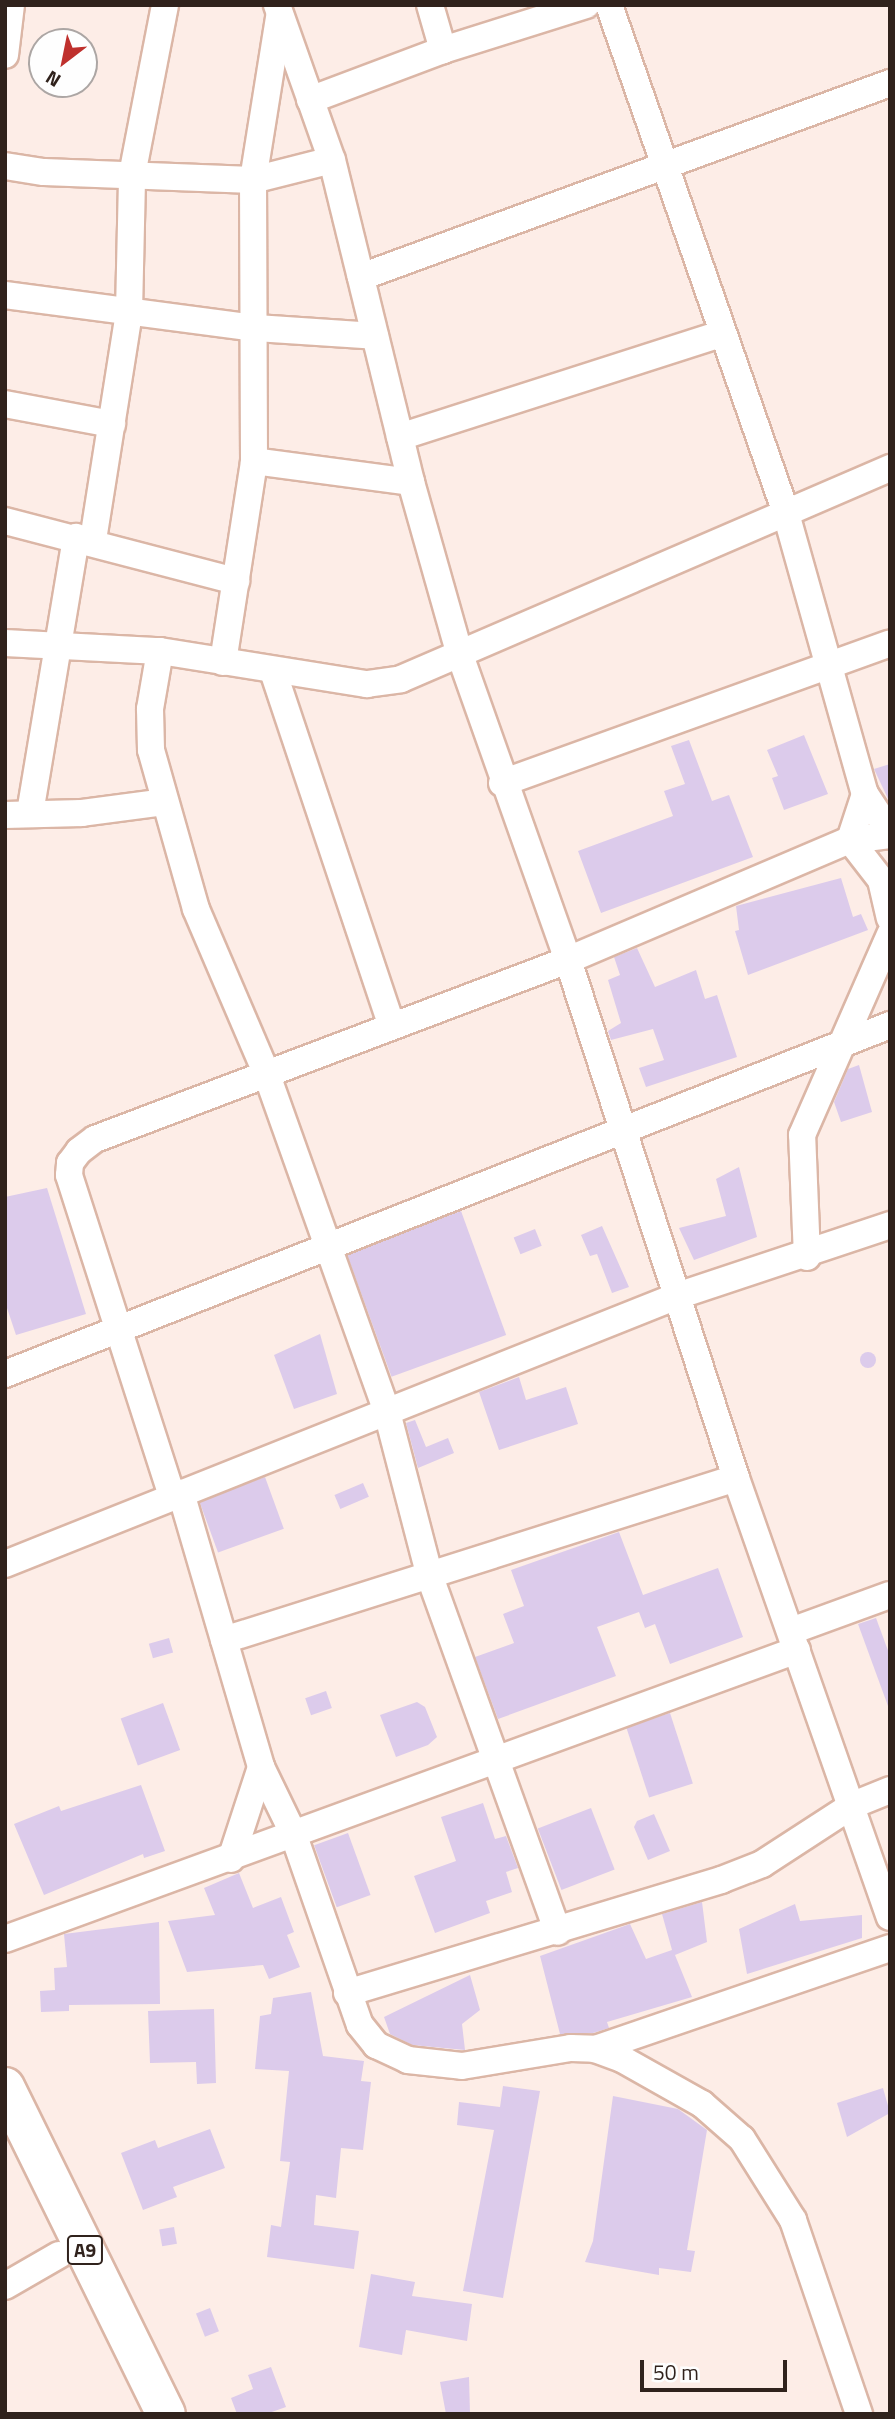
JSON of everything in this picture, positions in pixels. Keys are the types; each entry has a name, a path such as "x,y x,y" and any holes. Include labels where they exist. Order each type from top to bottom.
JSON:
{"highway":[{"name":"A9","path":"5,2087 166,2414"},
{"name":"A9","path":"5,2144 138,2414"}],"street":[{"path":"5,55 11,5"},
{"path":"164,802 82,813 18,814 112,424 129,312 132,175 165,5"},
{"path":"430,5 443,50"},
{"path":"310,100 443,50 586,5"},
{"path":"609,5 666,162 785,510 865,794 890,833 850,839 568,960 391,1024 267,1075 95,1139 70,1163 69,1175 116,1331 176,1494 224,1640 261,1768 293,1833 360,2025 376,2045 408,2060 462,2066 571,2048 595,2049 622,2059 702,2104 743,2139 761,2164 793,2220 859,2414"},
{"path":"279,9 332,160 411,482 460,655 502,783 568,960 736,1478 853,1805 890,1917"},
{"path":"223,662 254,461 256,328 253,180 279,9"},
{"path":"361,277 666,162 890,83"},
{"path":"5,166 253,180 332,160"},
{"path":"5,295 256,328 374,336"},
{"path":"400,436 723,333"},
{"path":"5,404 112,424"},
{"path":"254,461 411,482"},
{"path":"5,643 160,651 368,684 401,679 785,510 890,468"},
{"path":"5,522 85,539 236,581"},
{"path":"502,783 890,643"},
{"path":"160,651 148,733 164,802 196,909 267,1075 387,1412 430,1577 558,1932"},
{"path":"274,671 391,1024"},
{"path":"850,839 865,794"},
{"path":"850,839 881,880 890,918"},
{"path":"807,1256 802,1135 844,1042 861,992 890,935"},
{"path":"5,1374 890,1025"},
{"path":"5,1564 677,1296 807,1256 890,1226"},
{"path":"224,1640 736,1478"},
{"path":"5,1939 231,1859 496,1757 794,1641 890,1595"},
{"path":"231,1859 261,1768"},
{"path":"347,1993 558,1932 762,1864 853,1805 890,1790"},
{"path":"595,2049 890,1948"},
{"path":"5,2286 59,2255"}],"building":[{"path":"804,735 828,794 784,810 772,778 778,776 767,750"},
{"path":"689,740 712,801 729,795 753,857 601,913 578,851 673,816 664,791 685,784 671,746"},
{"path":"890,764 890,803 874,769"},
{"path":"841,878 853,917 861,914 868,930 748,975 735,931 739,930 736,906"},
{"path":"637,948 655,987 696,970 705,999 717,995 737,1057 646,1087 639,1068 664,1060 653,1029 611,1040 608,1031 621,1023 608,980 620,975 614,957"},
{"path":"859,1065 872,1112 841,1122 834,1102 848,1069"},
{"path":"739,1167 757,1237 694,1260 679,1228 726,1216 716,1179"},
{"path":"47,1188 86,1314 16,1335 5,1302 5,1197"},
{"path":"461,1211 506,1335 392,1377 346,1253"},
{"path":"602,1226 629,1287 612,1293 597,1254 590,1256 581,1235"},
{"path":"535,1229 542,1246 520,1254 514,1238"},
{"path":"320,1334 337,1394 294,1409 274,1355"},
{"path":"865,1352 871,1352 876,1360 874,1366 865,1368 860,1363 860,1357"},
{"path":"519,1377 526,1400 566,1387 578,1424 499,1450 479,1392"},
{"path":"415,1420 426,1447 448,1438 454,1453 418,1468 406,1423"},
{"path":"265,1477 284,1529 218,1553 199,1501"},
{"path":"363,1483 369,1497 340,1509 334,1495"},
{"path":"619,1532 643,1595 718,1568 743,1637 670,1664 655,1624 645,1628 639,1612 597,1627 616,1676 498,1719 475,1657 514,1643 503,1614 524,1606 511,1570"},
{"path":"876,1618 890,1656 888,1706 858,1624"},
{"path":"169,1638 173,1652 153,1658 149,1644"},
{"path":"326,1691 332,1708 311,1715 305,1698"},
{"path":"417,1702 425,1707 437,1737 428,1745 396,1757 380,1715"},
{"path":"163,1703 180,1750 138,1765 121,1718"},
{"path":"670,1713 693,1783 649,1798 626,1727"},
{"path":"141,1785 165,1851 144,1858 143,1854 44,1895 14,1824 59,1806 61,1811"},
{"path":"483,1803 495,1839 506,1836 518,1868 506,1872 512,1892 486,1901 490,1913 435,1933 414,1876 456,1861 441,1817"},
{"path":"591,1808 615,1870 561,1890 538,1828"},
{"path":"654,1814 670,1851 648,1860 634,1827 637,1821"},
{"path":"348,1833 371,1895 337,1907 314,1845"},
{"path":"239,1873 253,1908 281,1897 294,1932 287,1935 300,1967 269,1979 263,1965 187,1972 168,1921 215,1915 204,1888"},
{"path":"702,1902 707,1942 675,1955 692,1997 607,2022 609,2028 593,2033 560,2034 540,1956 630,1924 646,1959 672,1950 662,1914"},
{"path":"795,1904 800,1921 862,1915 862,1938 747,1974 739,1929"},
{"path":"159,1922 160,2004 69,2005 69,2011 41,2012 40,1991 55,1990 54,1968 67,1967 64,1934"},
{"path":"470,1975 480,2010 462,2024 465,2050 412,2045 390,2034 384,2017"},
{"path":"311,1992 323,2056 364,2061 361,2081 371,2082 363,2150 341,2148 336,2198 316,2195 314,2225 359,2231 354,2269 267,2257 271,2225 281,2227 290,2162 280,2161 289,2071 255,2069 260,2016 271,2014 273,1998"},
{"path":"214,2009 216,2083 197,2084 196,2062 150,2063 148,2011"},
{"path":"503,2086 540,2091 503,2298 463,2291 494,2130 457,2125 459,2102 500,2107"},
{"path":"883,2088 890,2113 847,2137 837,2103"},
{"path":"613,2096 678,2109 707,2130 687,2250 695,2251 691,2272 659,2268 659,2275 585,2262 593,2241"},
{"path":"210,2129 225,2168 173,2187 177,2197 143,2210 121,2153 155,2140 158,2148"},
{"path":"174,2227 177,2244 162,2246 159,2230"},
{"path":"371,2274 415,2282 412,2296 472,2304 467,2341 406,2330 402,2355 359,2347"},
{"path":"210,2308 219,2331 205,2337 196,2313"},
{"path":"271,2367 286,2407 266,2414 237,2414 231,2398 253,2389 248,2375"},
{"path":"469,2377 470,2414 446,2414 440,2382"}]}
